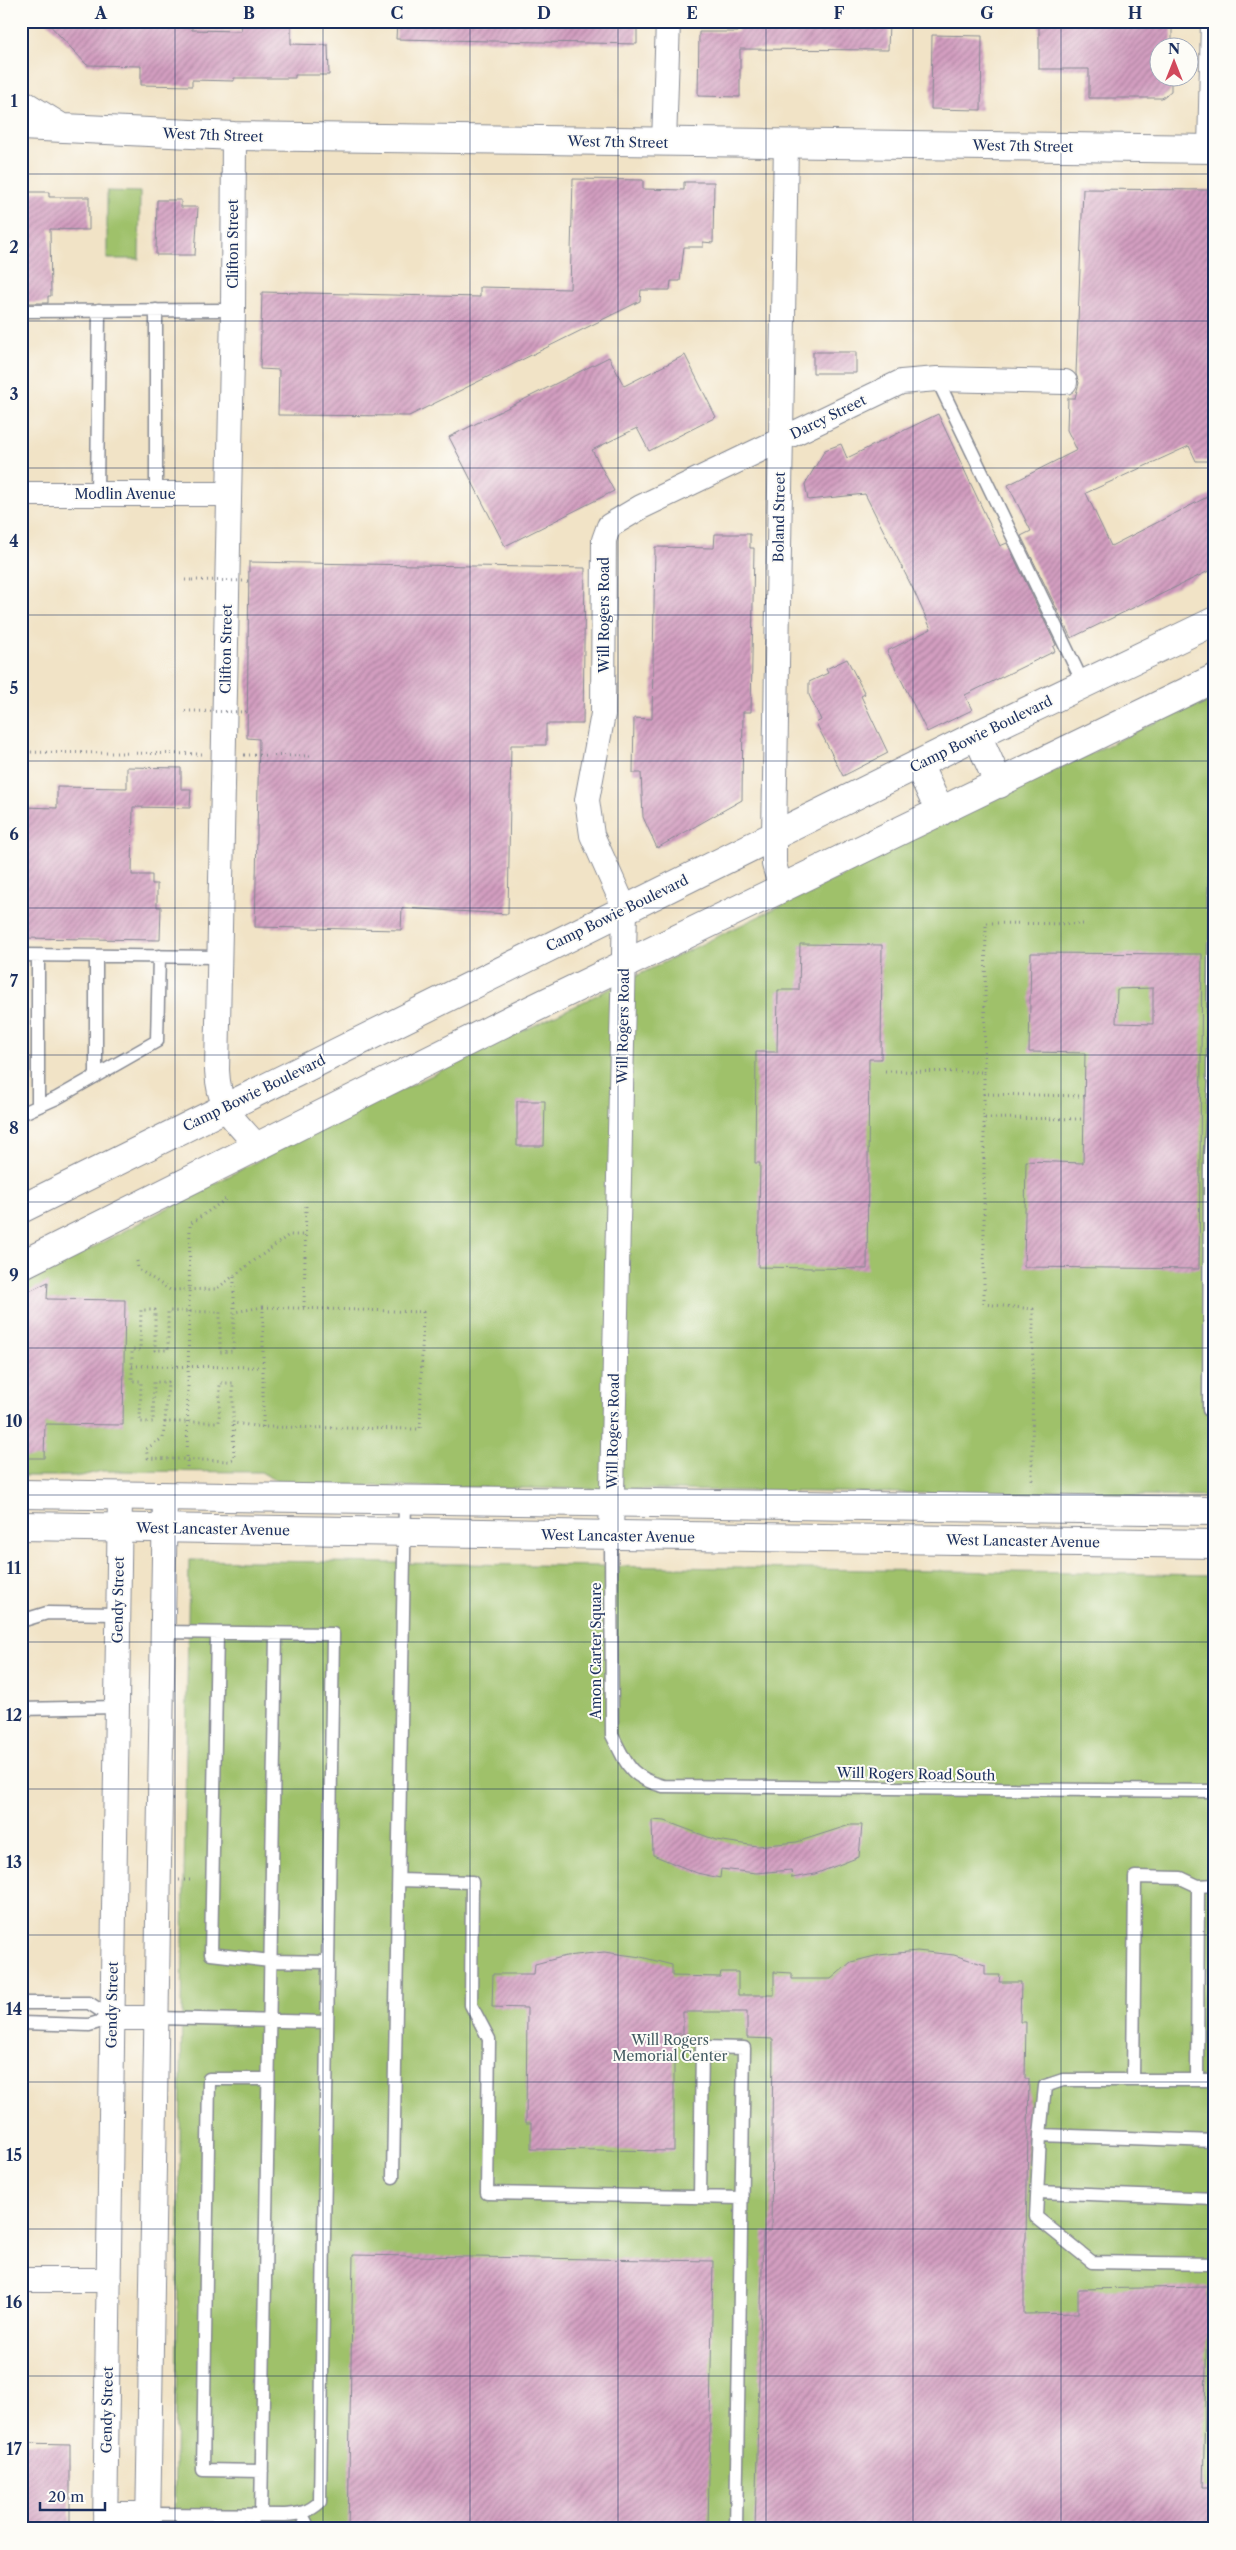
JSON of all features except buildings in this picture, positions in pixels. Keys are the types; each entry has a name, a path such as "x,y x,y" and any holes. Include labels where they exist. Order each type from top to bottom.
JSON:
{"main road":[{"path":"21,103 61,128"},
{"name":"West 7th Street","path":"21,126 234,136 1213,149"},
{"name":"Camp Bowie Boulevard","path":"21,1209 976,735 1215,621"},
{"path":"21,1265 512,1019 1215,678"},
{"path":"976,735 999,784"},
{"path":"918,764 940,812"},
{"path":"21,1494 1215,1511"},
{"name":"West Lancaster Avenue","path":"21,1526 1215,1544"}],"street":[{"path":"664,143 668,21"},
{"path":"1213,21 1213,149"},
{"name":"Clifton Street","path":"234,136 233,310 217,1070 218,1092 225,1108 258,1147"},
{"name":"Boland Street","path":"781,889 774,864 774,836 786,143"},
{"name":"Darcy Street","path":"609,526 641,507 901,382 937,379 1065,382"},
{"name":"Modlin Avenue","path":"21,494 229,494"},
{"name":"Will Rogers Road","path":"609,526 604,540 603,714 587,800 592,835 625,909 611,1536"},
{"name":"Gendy Street","path":"120,1496 105,2522 148,2522"},
{"path":"148,2522 165,1496"},
{"path":"112,2018 157,2018"},
{"path":"21,2280 109,2280"}],"lane":[{"path":"97,494 99,310"},
{"path":"156,310 156,494"},
{"path":"21,311 233,310"},
{"path":"937,379 1084,685"},
{"path":"1209,1410 1215,876"},
{"path":"21,955 219,957"},
{"path":"38,956 38,1106"},
{"path":"96,956 96,1076"},
{"path":"21,1114 96,1076 158,1041 159,956"},
{"path":"393,2178 404,1500"},
{"name":"Amon Carter Square","path":"611,1536 612,1735 625,1762"},
{"path":"21,1621 47,1613 117,1614"},
{"path":"148,2522 302,2514 312,2510 320,2502 333,1634 163,1632"},
{"path":"217,1633 211,1954 270,1962 328,1962"},
{"path":"251,2529 256,2515 262,2470 276,1634"},
{"path":"21,1709 116,1707"},
{"name":"Will Rogers Road South","path":"625,1762 642,1780 664,1786 1215,1792"},
{"path":"1133,2080 1135,1877 1181,1878 1198,1886 1215,1886"},
{"path":"399,1880 472,1882 470,2005 489,2039 487,2193 742,2198"},
{"path":"1197,2080 1198,1886"},
{"path":"21,2003 89,2003 112,2018"},
{"path":"21,2023 89,2025 112,2018"},
{"path":"157,2018 327,2022"},
{"path":"700,2197 702,2047 744,2048 736,2529"},
{"path":"262,2470 203,2470 208,2099 209,2079 268,2079"},
{"path":"1215,2080 1063,2080 1045,2086 1040,2135 1036,2217 1092,2262 1215,2264"},
{"path":"1040,2135 1215,2140"},
{"path":"1038,2192 1215,2199"},
{"path":"302,2514 309,2529"}],"path":[{"path":"185,580 249,581"},
{"path":"184,711 248,712"},
{"path":"21,752 313,756"},
{"path":"1032,1484 1033,1310 984,1304 986,923 1087,924"},
{"path":"885,1071 984,1072"},
{"path":"984,1094 1084,1096"},
{"path":"984,1118 1084,1119"},
{"path":"187,1467 190,1224 226,1199"},
{"path":"304,1307 306,1206"},
{"path":"137,1261 138,1270 170,1290 216,1289 289,1234 306,1234"},
{"path":"165,1422 219,1422 220,1383 233,1383 234,1459 229,1461 148,1458 146,1449 163,1438 168,1382 154,1382 153,1422 140,1422 141,1381 132,1381 132,1350 140,1350 141,1310 155,1310 155,1350 168,1350 168,1311 189,1311 220,1312 220,1352 233,1351 234,1276"},
{"path":"233,1423 263,1427 420,1429 423,1312 263,1307 234,1312"},
{"path":"263,1307 263,1427"},
{"path":"132,1366 262,1367"},
{"path":"179,1880 191,1880"}],"green space":[{"path":"107,191 140,192 139,259 107,259"},
{"path":"1215,694 1215,1497 284,1485 261,1472 102,1471 81,1476 21,1476 21,1285 284,1147 879,858 899,845"},
{"name":"Will Rogers Memorial Center","path":"189,1560 1215,1575 1215,2529 174,2529"}]}
